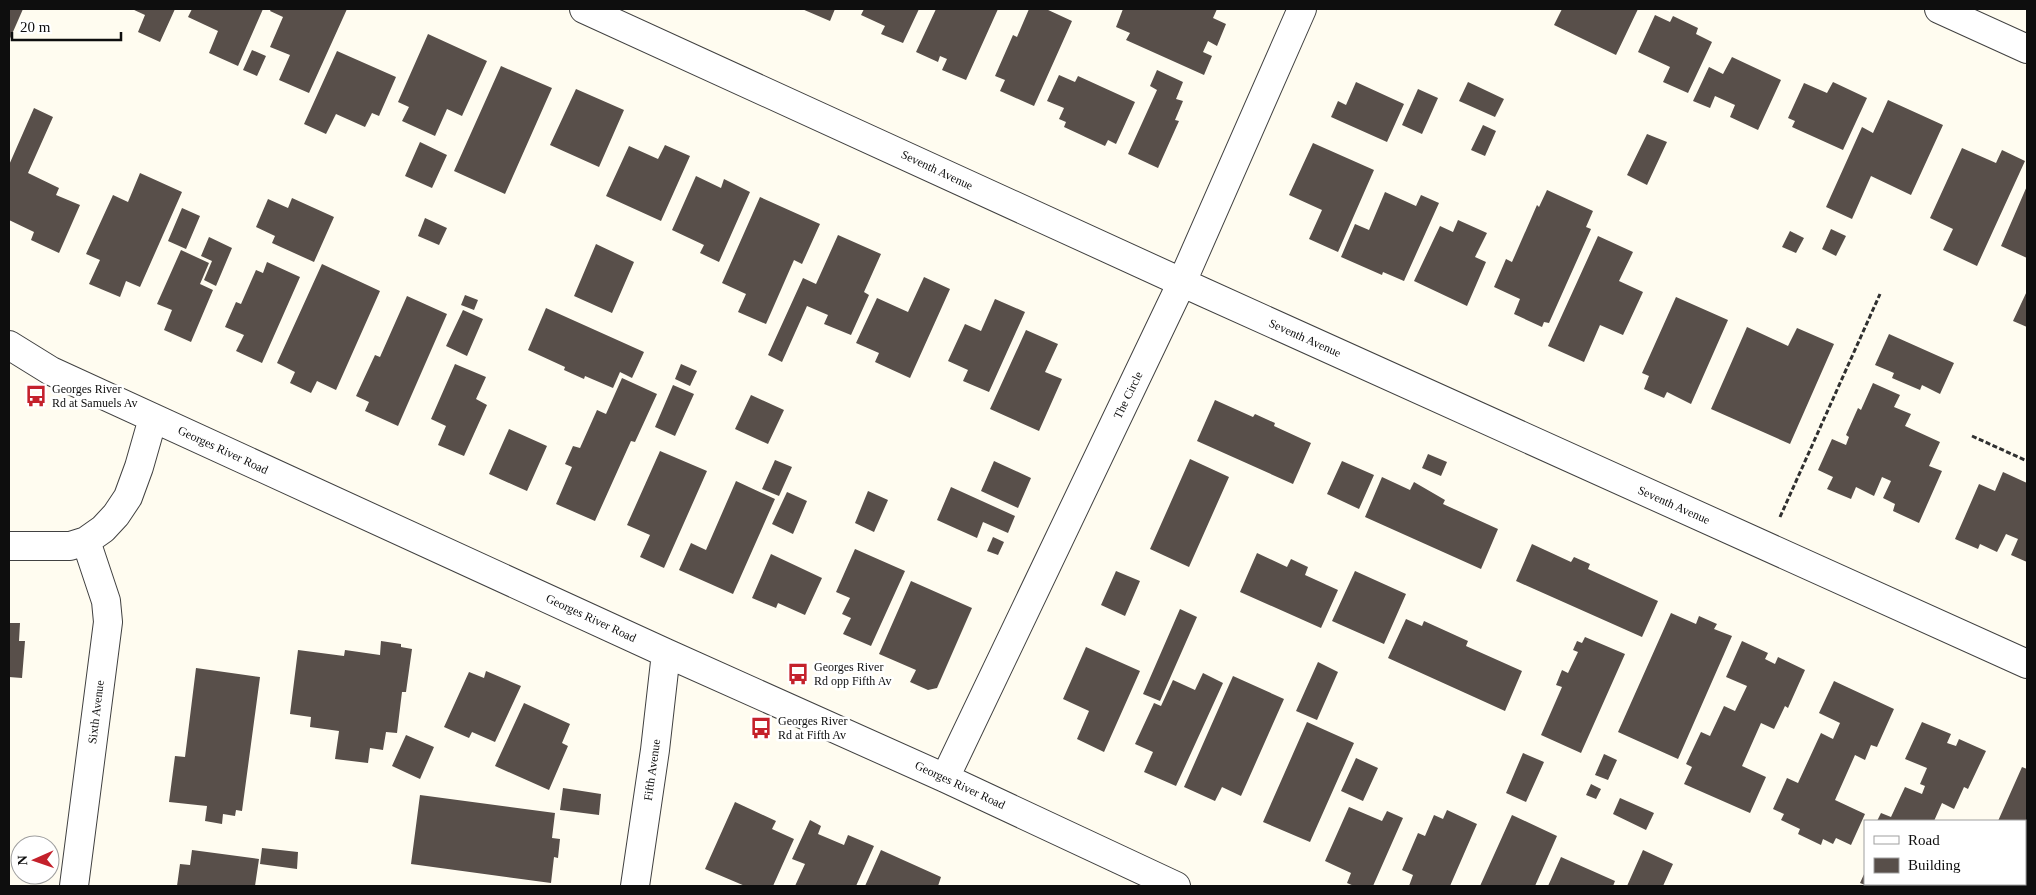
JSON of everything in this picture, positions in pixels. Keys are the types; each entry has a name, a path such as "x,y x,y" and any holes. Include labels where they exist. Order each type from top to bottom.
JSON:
{"street":[{"name":"Seventh Avenue","path":"584,9 2027,664"},
{"name":"The Circle","path":"945,778 1182,282 1302,9"},
{"path":"1939,9 2027,50"},
{"name":"Georges River Road","path":"9,345 51,371 666,653 945,778 1176,886"},
{"path":"9,546 70,546 86,541 103,529 116,515 128,497 140,467 153,418"},
{"name":"Sixth Avenue","path":"74,886 108,622 106,601 86,541"},
{"name":"Fifth Avenue","path":"635,886 656,741 666,653"}],"path":[{"path":"1778,523 1880,294"},
{"path":"1972,436 2027,461"}],"building":[{"path":"9,9 23,9 9,41"},
{"path":"132,9 175,9 160,42 138,32 145,15"},
{"path":"192,9 263,9 238,66 209,53 218,31 188,17"},
{"path":"271,9 347,9 309,93 279,80 290,55 270,47 283,17 270,11"},
{"path":"802,9 835,9 830,21"},
{"path":"864,9 919,9 903,43 881,34 885,26 861,15"},
{"path":"936,9 998,9 966,80 942,70 947,59 940,56 938,62 916,52"},
{"path":"1029,9 1046,9 1072,21 1034,106 1000,91 1005,80 995,76 1013,35 1017,37"},
{"path":"1123,9 1217,9 1213,18 1226,24 1217,46 1208,41 1203,52 1212,56 1204,75 1126,40 1130,33 1116,27"},
{"path":"1562,9 1638,9 1616,55 1554,25"},
{"path":"1655,15 1670,22 1673,16 1698,28 1696,34 1712,42 1688,93 1663,82 1670,67 1638,52"},
{"path":"428,34 487,61 462,116 447,109 435,136 402,121 409,107 398,102"},
{"path":"252,50 266,56 257,76 243,70"},
{"path":"337,51 396,77 379,116 372,113 365,127 336,114 326,134 304,124"},
{"path":"1732,57 1781,80 1758,130 1730,117 1735,105 1715,96 1710,108 1693,101 1709,67 1723,74"},
{"path":"501,66 552,88 505,194 454,171"},
{"path":"1157,70 1183,82 1176,99 1183,101 1175,120 1179,121 1158,168 1128,154 1157,90 1150,86"},
{"path":"1059,75 1075,82 1078,76 1135,102 1116,144 1108,140 1105,146 1064,127 1066,122 1059,119 1064,108 1047,101"},
{"path":"1356,82 1404,104 1387,142 1331,117 1338,101 1346,105"},
{"path":"1468,82 1504,99 1495,117 1459,101"},
{"path":"1833,82 1867,98 1843,150 1792,127 1795,121 1788,118 1804,83 1827,93"},
{"path":"576,89 624,110 599,167 550,145"},
{"path":"1418,89 1438,98 1422,134 1402,125"},
{"path":"1888,100 1943,125 1911,195 1871,176 1852,219 1826,207 1862,127 1873,133"},
{"path":"34,108 53,117 28,173 59,188 56,195 80,205 59,253 31,240 34,232 9,220 9,165"},
{"path":"1483,125 1496,131 1485,156 1471,150"},
{"path":"1647,134 1667,142 1647,185 1627,175"},
{"path":"420,142 447,155 432,188 405,176"},
{"path":"1313,143 1374,170 1338,252 1309,239 1322,210 1289,195"},
{"path":"665,145 690,156 661,221 606,196 629,146 658,159"},
{"path":"1962,148 1996,163 2002,150 2025,161 1977,266 1943,250 1953,229 1930,218"},
{"path":"140,173 182,192 140,287 126,281 120,297 89,284 100,260 86,254 113,195 128,202"},
{"path":"696,176 721,188 724,179 750,192 719,262 700,253 704,245 672,230"},
{"path":"2027,186 2027,258 2001,246"},
{"path":"1547,190 1593,211 1586,227 1591,229 1549,323 1544,322 1542,327 1514,314 1520,299 1494,287 1506,259 1512,262 1537,205 1539,207"},
{"path":"1385,192 1416,206 1421,195 1439,203 1404,281 1383,272 1382,275 1341,257 1355,224 1369,230"},
{"path":"760,197 820,224 802,264 794,260 766,324 738,312 746,294 722,283"},
{"path":"292,198 334,217 314,262 272,243 275,236 256,227 268,199 288,208"},
{"path":"182,208 200,216 186,249 168,241"},
{"path":"425,218 447,228 439,245 418,236"},
{"path":"1458,220 1487,233 1475,257 1486,262 1467,306 1414,281 1440,226 1453,232"},
{"path":"1831,229 1846,236 1836,256 1822,249"},
{"path":"1790,231 1804,238 1796,253 1782,247"},
{"path":"838,235 881,254 864,292 869,295 851,335 824,324 828,315 807,306 782,362 768,355 803,278 816,284"},
{"path":"1598,236 1633,252 1619,281 1643,292 1623,335 1600,325 1584,362 1548,346"},
{"path":"209,237 232,248 216,286 204,280 212,261 201,256"},
{"path":"596,244 634,262 612,313 574,296"},
{"path":"181,250 209,263 200,284 213,290 191,342 164,330 172,310 157,304"},
{"path":"267,262 300,277 262,363 236,351 244,335 225,327 236,302 241,304 256,270 263,273"},
{"path":"322,264 380,291 336,390 317,381 311,393 290,383 295,372 277,363"},
{"path":"924,277 950,289 910,378 875,362 879,353 856,343 877,298 908,312"},
{"path":"2027,291 2027,327 2013,321"},
{"path":"465,295 478,300 474,310 461,305"},
{"path":"407,296 447,314 398,426 365,411 369,402 356,396 375,355 380,357"},
{"path":"1676,297 1728,320 1691,404 1667,392 1664,398 1644,389 1649,376 1642,373"},
{"path":"995,299 1025,312 989,392 963,381 968,370 948,361 965,324 981,331"},
{"path":"546,308 644,352 632,378 620,372 613,388 585,376 584,379 564,370 565,367 528,350"},
{"path":"463,310 483,319 467,356 446,346"},
{"path":"1747,327 1788,346 1797,328 1834,344 1790,444 1711,409"},
{"path":"1026,330 1058,344 1045,372 1062,379 1039,431 990,409"},
{"path":"1889,334 1954,363 1940,394 1922,385 1920,390 1892,378 1894,373 1875,365"},
{"path":"455,364 486,377 476,399 487,405 464,456 438,445 446,426 431,419"},
{"path":"681,364 697,371 690,386 675,379"},
{"path":"622,378 657,394 635,442 631,441 595,521 556,504 572,467 565,464 573,446 580,448 597,410 606,414"},
{"path":"1873,383 1900,395 1894,407 1911,414 1905,426 1940,442 1929,466 1942,471 1919,523 1893,511 1895,504 1883,498 1891,481 1882,477 1874,496 1856,487 1851,499 1827,489 1833,477 1818,470 1832,439 1846,445 1849,437 1846,435 1858,408 1861,410"},
{"path":"673,385 694,394 675,436 655,427"},
{"path":"751,395 784,410 768,444 735,429"},
{"path":"1215,400 1253,417 1255,414 1275,423 1274,426 1311,443 1293,484 1197,441"},
{"path":"509,429 547,446 527,491 489,474"},
{"path":"660,451 707,471 664,568 640,557 650,535 627,525"},
{"path":"1428,454 1447,462 1441,476 1422,468"},
{"path":"1190,459 1229,477 1189,567 1150,549"},
{"path":"775,460 792,467 779,496 762,489"},
{"path":"994,461 1031,478 1018,508 981,491"},
{"path":"1342,461 1374,475 1359,509 1327,494"},
{"path":"2003,472 2027,483 2027,562 2011,555 2018,539 2006,534 1997,552 1980,544 1978,549 1955,539 1979,484 1995,491"},
{"path":"1382,477 1410,490 1414,482 1445,500 1443,504 1498,529 1481,569 1365,517"},
{"path":"736,481 775,499 733,594 679,570 691,543 706,550"},
{"path":"951,487 1015,516 1008,533 983,522 977,538 937,520"},
{"path":"868,491 888,500 874,532 855,523"},
{"path":"787,492 807,501 793,534 772,524"},
{"path":"993,537 1004,542 998,555 987,551"},
{"path":"1532,544 1571,562 1574,557 1590,564 1588,569 1658,601 1642,637 1516,581"},
{"path":"855,549 905,571 871,646 843,634 851,618 842,614 850,598 836,592"},
{"path":"1257,553 1287,567 1291,559 1308,567 1305,575 1338,590 1321,628 1240,592"},
{"path":"771,554 822,578 805,615 778,603 776,608 752,598"},
{"path":"1116,571 1140,581 1125,616 1101,605"},
{"path":"1355,571 1406,594 1384,644 1332,621"},
{"path":"911,581 972,608 937,688 928,690 910,682 916,670 879,654"},
{"path":"1180,609 1197,617 1160,701 1143,694"},
{"path":"1671,613 1696,624 1699,616 1717,624 1714,629 1732,636 1678,759 1618,732"},
{"path":"1406,619 1422,626 1424,621 1468,641 1466,646 1522,671 1505,711 1388,658"},
{"path":"9,623 20,623 19,641 25,641 22,678 9,677"},
{"path":"1585,637 1625,654 1581,753 1541,735 1562,687 1556,685 1562,670 1568,673 1578,652 1573,650 1577,641 1582,643"},
{"path":"381,641 401,644 401,647 412,649 406,692 402,692 397,733 386,732 383,750 370,748 368,763 335,759 339,731 310,727 311,717 290,714 298,650 344,656 345,650 380,655"},
{"path":"1742,641 1768,653 1765,659 1775,664 1778,657 1805,670 1788,708 1785,706 1774,729 1761,723 1742,766 1766,777 1750,813 1684,784 1692,767 1686,764 1701,732 1710,736 1724,706 1735,711 1747,686 1726,677"},
{"path":"1086,647 1140,671 1104,752 1077,739 1089,711 1063,699"},
{"path":"1318,662 1338,672 1317,720 1296,711"},
{"path":"196,668 260,677 242,811 236,810 235,816 223,814 222,824 205,821 207,806 169,802 175,756 185,757"},
{"path":"486,671 521,686 495,742 472,732 469,738 444,727 469,672 484,678"},
{"path":"1203,673 1223,683 1176,786 1144,772 1153,752 1135,744 1154,703 1161,706 1173,680 1195,690"},
{"path":"1233,676 1284,699 1241,796 1222,787 1215,801 1184,787"},
{"path":"1834,681 1894,709 1877,747 1871,745 1865,760 1855,755 1835,800 1865,814 1851,845 1836,838 1833,844 1823,839 1821,845 1798,834 1800,829 1781,820 1784,814 1773,809 1787,778 1798,783 1821,733 1833,739 1840,723 1819,713"},
{"path":"524,703 570,724 562,743 568,746 549,790 495,766"},
{"path":"1307,722 1354,743 1310,842 1263,822"},
{"path":"1922,722 1951,734 1947,743 1956,746 1959,739 1986,751 1968,789 1964,787 1954,809 1942,803 1934,820 1878,820 1881,813 1891,817 1905,787 1922,794 1925,786 1920,784 1927,768 1905,759"},
{"path":"406,735 434,747 420,779 392,766"},
{"path":"1523,753 1544,762 1526,802 1506,793"},
{"path":"1604,754 1617,760 1608,780 1595,775"},
{"path":"1356,758 1378,768 1363,801 1341,791"},
{"path":"2022,767 2027,769 2026,883 2026,820 1998,820"},
{"path":"1591,784 1601,789 1596,799 1586,795"},
{"path":"563,788 601,794 599,815 560,810"},
{"path":"420,795 555,813 552,838 560,839 558,858 554,857 551,883 411,864"},
{"path":"1620,798 1654,813 1646,830 1613,814"},
{"path":"735,802 776,821 772,829 794,839 773,886 745,886 705,869"},
{"path":"1349,807 1382,821 1387,811 1403,818 1373,886 1354,886 1347,883 1351,873 1325,861"},
{"path":"1447,810 1477,824 1450,886 1409,886 1413,875 1402,870 1418,833 1425,836 1434,815 1443,819"},
{"path":"1512,815 1557,836 1535,886 1480,886"},
{"path":"810,820 821,826 818,834 844,845 848,835 874,846 856,886 795,886 805,864 792,859"},
{"path":"262,848 298,852 297,869 260,864"},
{"path":"192,850 259,859 255,886 177,886 180,864 190,865"},
{"path":"881,850 941,877 938,886 865,886"},
{"path":"1643,850 1673,864 1663,886 1627,886"},
{"path":"1561,857 1615,881 1613,886 1548,886"},
{"path":"1864,874 1864,884 1860,883"},
{"path":"1907,885 1934,885 1933,886"}],"place":[{"name":"Georges River Rd at Samuels Av","path":"36,396"},
{"name":"Georges River Rd opp Fifth Av","path":"798,674"},
{"name":"Georges River Rd at Fifth Av","path":"761,728"}]}
